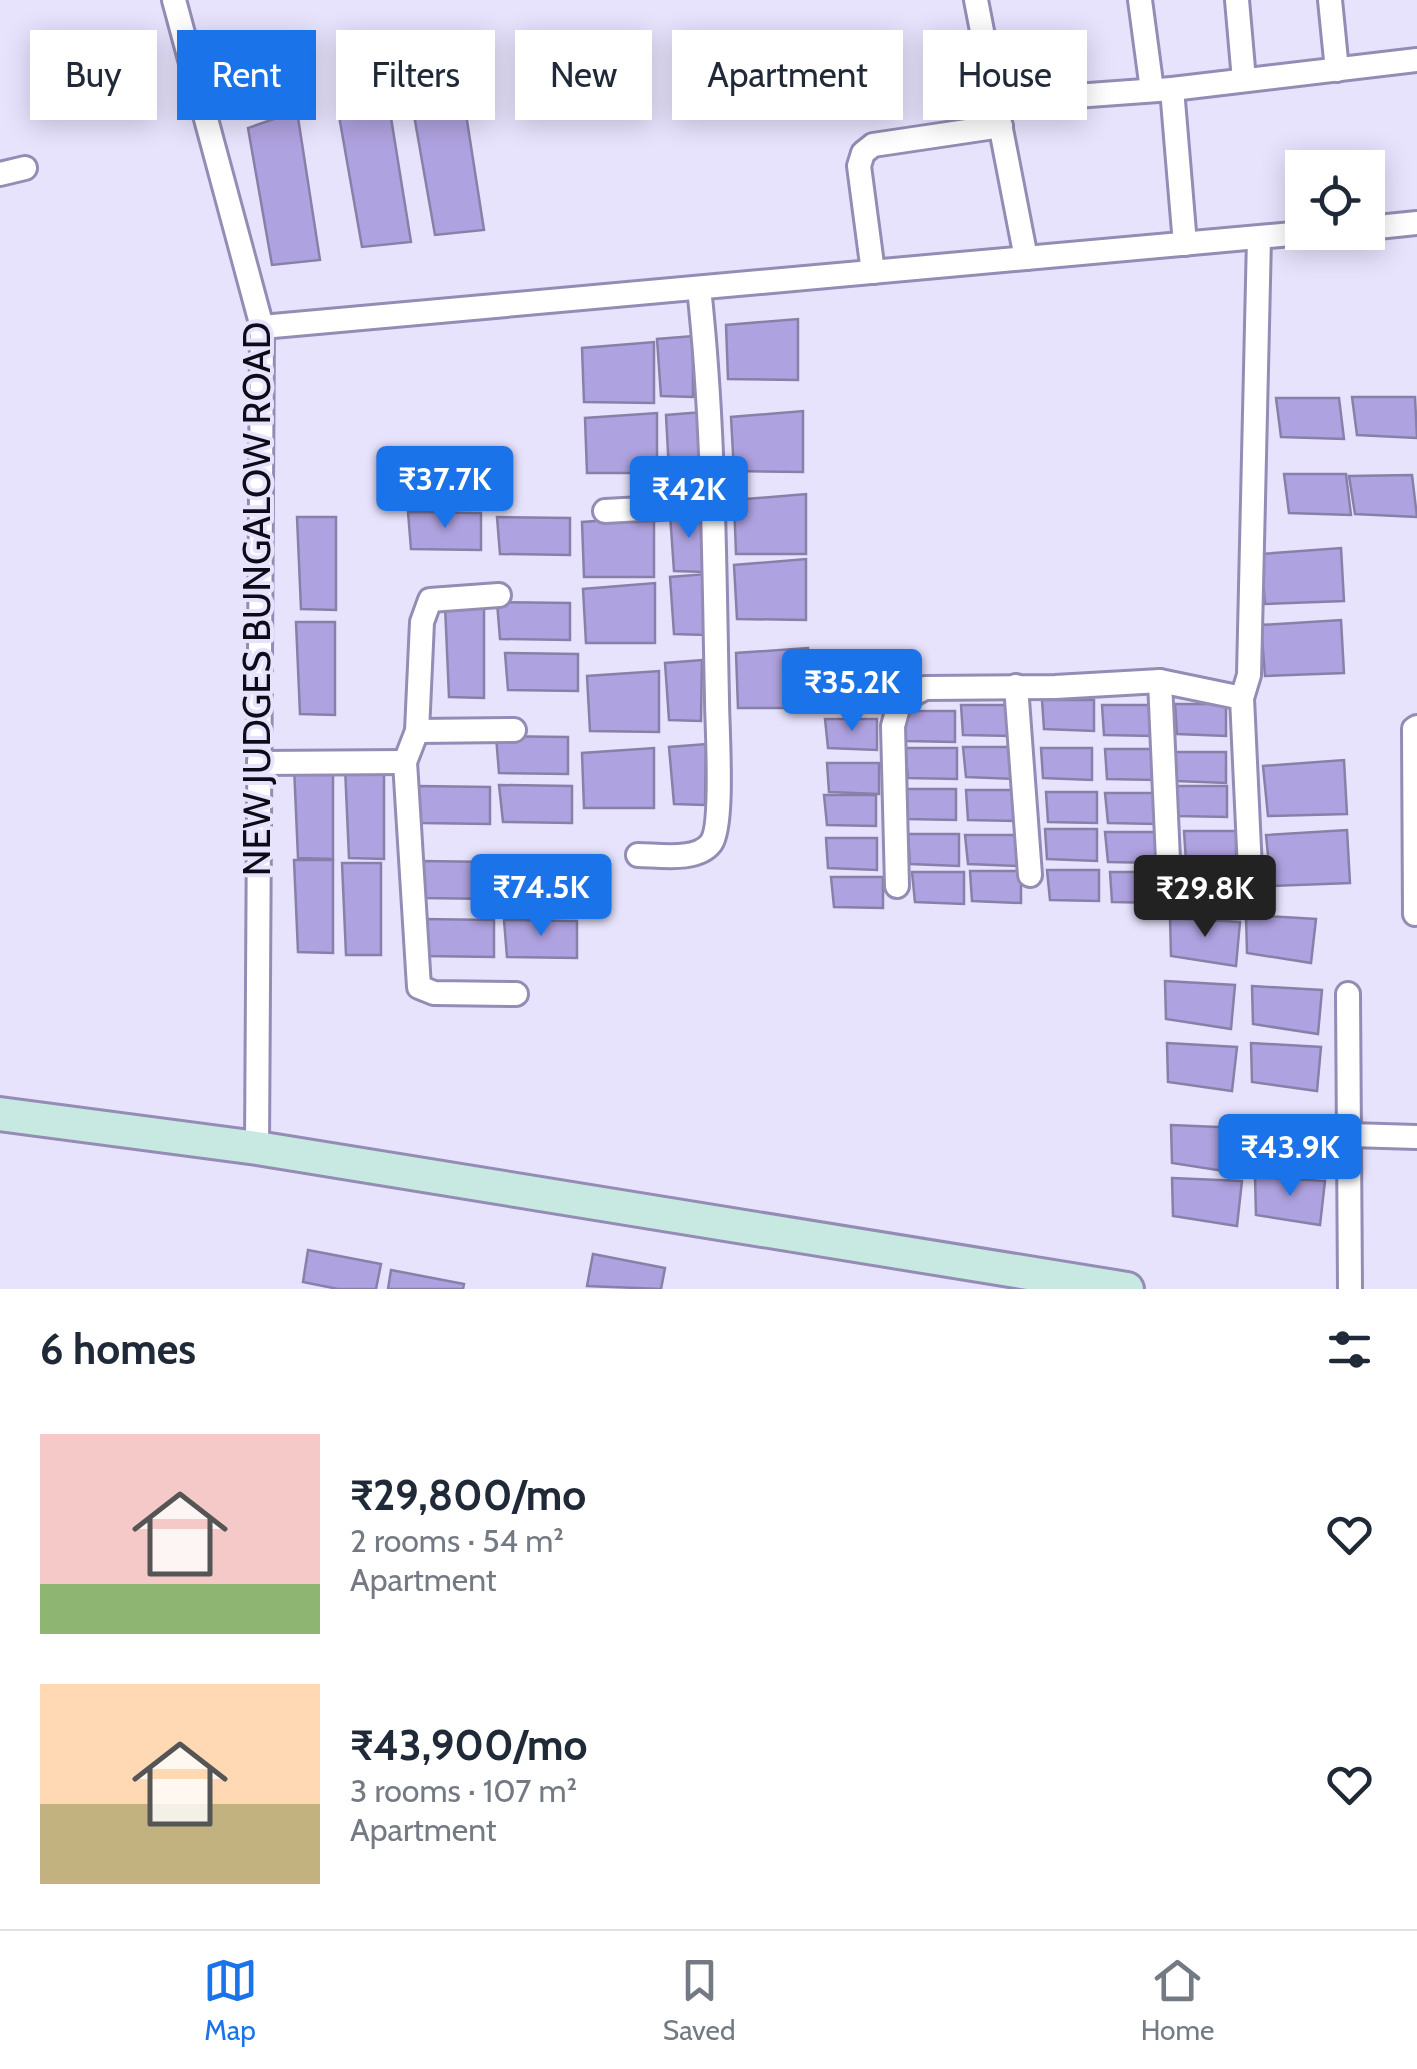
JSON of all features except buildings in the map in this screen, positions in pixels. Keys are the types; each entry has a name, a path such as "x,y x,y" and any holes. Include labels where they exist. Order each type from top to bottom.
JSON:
{"street":[{"name":"NEW JUDGES BUNGALOW ROAD","path":"174,0 262,327 257,1148"},
{"path":"976,0 1026,258"},
{"path":"1140,0 1162,89 1185,244"},
{"path":"1237,0 1244,80"},
{"path":"1330,0 1337,70"},
{"path":"1087,95 1417,60"},
{"path":"874,272 858,166 864,153 872,145 1001,126"},
{"path":"0,174 25,168"},
{"path":"1385,226 1417,223"},
{"path":"262,327 1285,235"},
{"path":"1251,890 1242,698 1250,675 1258,238"},
{"path":"638,855 685,855 714,841 718,791 715,505 710,386 699,288"},
{"path":"605,511 715,505"},
{"path":"499,595 430,600 422,622 417,731 405,762 419,987 434,993 516,994"},
{"path":"896,886 893,726 900,701 925,688 1160,681 1242,698"},
{"path":"1160,681 1168,860"},
{"path":"1016,686 1030,875"},
{"path":"1415,914 1417,726"},
{"path":"417,731 514,730"},
{"path":"259,763 405,762"},
{"path":"1348,994 1350,1289"},
{"path":"0,1114 257,1148 1127,1289"},
{"path":"1350,1135 1417,1137"}]}
